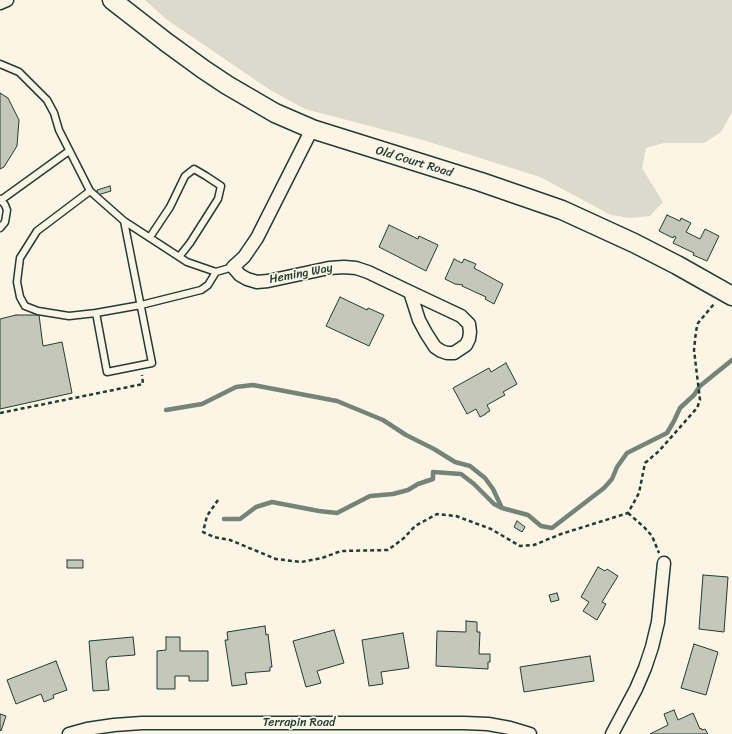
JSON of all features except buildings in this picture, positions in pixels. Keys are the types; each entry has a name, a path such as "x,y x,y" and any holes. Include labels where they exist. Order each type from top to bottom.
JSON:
{"main road":[{"name":"Old Court Road","path":"112,0 166,42 227,85 276,113 312,129 482,182 562,210 677,265 725,299"}],"street":[{"path":"0,3 7,0"},
{"path":"233,267 244,257 257,238 312,129"},
{"name":"Heming Way","path":"233,267 240,276 257,282 329,268 356,268 368,272 461,316 468,324 469,339 466,345 454,352 447,353 440,351 435,346 419,320 410,292"},
{"path":"612,734 636,689 652,647 658,622 664,563"},
{"name":"Terrapin Road","path":"69,734 87,729 142,723 464,723 488,724 510,728 530,734"}],"lane":[{"path":"0,64 19,72 47,100 54,114 59,130 90,191 124,221 187,262 216,272 233,267"},
{"path":"0,228 5,222 6,216 5,205 0,200 69,151"},
{"path":"150,237 170,207 185,176 194,169 221,186 218,199 190,243 179,257"},
{"path":"90,191 37,231 20,258 17,282 20,297 25,306 38,311 69,316 141,305 201,290 208,285 216,272"},
{"path":"96,313 107,372 152,363 124,221"}],"path":[{"path":"218,500 207,516 203,532 214,537 230,540 276,559 301,562 322,558 341,552 388,550 404,538 415,526 437,514 456,516 491,529 520,546 534,544 628,513 639,493 645,462 664,446 697,408 700,400 694,350 698,322 710,307 725,299"},
{"path":"0,413 144,384 140,366"},
{"path":"628,513 652,536 664,563"}],"shaded area":[{"path":"145,0 732,0 732,112 721,132 704,143 664,143 646,148 642,168 663,202 650,216 630,218 611,215 540,177 423,140 305,109 270,90 166,19"}],"waterway":[{"path":"166,410 202,404 236,387 253,385 337,401 383,420 406,435 434,449 455,462 470,466 485,478 493,489 502,508 528,515 541,526 552,528 604,488 612,479 617,467 627,453 667,433 680,408 694,395 700,386 732,360"},
{"path":"224,519 240,519 256,507 272,502 337,513 370,496 393,494 408,490 418,484 433,479 433,472 461,474 474,484 494,504 502,508"}]}
